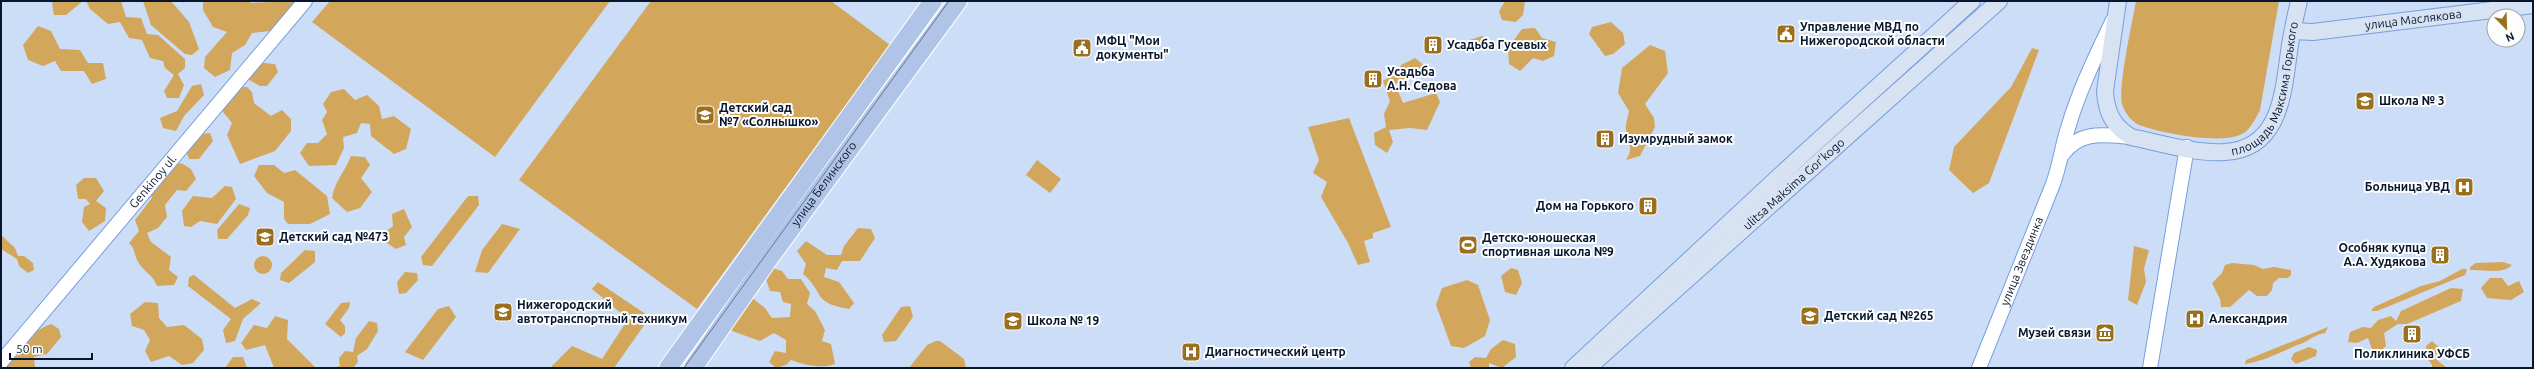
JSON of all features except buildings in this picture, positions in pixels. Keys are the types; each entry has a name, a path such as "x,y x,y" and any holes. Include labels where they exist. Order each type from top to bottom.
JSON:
{"main road":[{"name":"улица Белинского","path":"668,368 933,1"},
{"name":"улица Белинского","path":"693,368 768,260 958,1"},
{"name":"ulitsa Maksima Gor'kogo","path":"1573,368 1801,156 1972,1"},
{"name":"ulitsa Maksima Gor'kogo","path":"1588,368 1999,1"},
{"name":"площадь Максима Горького","path":"2118,7 2105,91 2106,104 2115,124 2119,130 2131,137 2212,152 2235,151 2256,141 2274,122 2283,99 2299,1"},
{"name":"улица Маслякова","path":"2293,31 2313,32 2533,5"}],"street":[{"name":"Genkinoy ul.","path":"1,362 304,1"},
{"name":"улица Звездинка","path":"1979,368 2053,184 2062,155 2067,129 2084,79 2118,7"},
{"name":"улица Звездинка","path":"2062,155 2073,142 2091,135 2131,137"},
{"path":"2150,368 2187,147"}],"shaded area":[{"path":"54,1 83,1 66,15 54,15 52,3"},
{"path":"86,1 121,1 126,17 141,18 147,34 158,35 185,59 185,68 178,74 184,85 179,98 167,98 164,91 174,75 165,68 163,61 150,58 142,40 129,38 120,22 108,24 90,9"},
{"path":"143,1 171,1 189,22 199,49 192,55 185,54 151,25"},
{"path":"203,1 250,1 251,3 297,1 270,31 252,33 245,45 232,53 230,70 215,77 204,68 205,57 227,32 213,27 203,10"},
{"path":"330,1 610,1 495,157 312,22"},
{"path":"651,1 831,1 890,45 697,309 519,180"},
{"path":"1505,1 1525,1 1523,15 1516,22 1502,20 1499,11"},
{"path":"2136,1 2279,1 2260,110 2248,130 2233,137 2191,137 2149,128 2134,122 2122,104 2121,95 2126,54"},
{"path":"1611,22 1623,33 1625,44 1613,54 1605,56 1589,34 1592,27"},
{"path":"38,26 51,31 60,49 80,50 88,63 103,63 106,79 92,84 84,71 61,71 55,61 43,66 28,60 23,45"},
{"path":"1535,28 1542,38 1556,42 1554,56 1543,61 1533,58 1520,71 1509,64 1508,48 1522,29"},
{"path":"1482,36 1488,39 1457,51 1451,46"},
{"path":"1650,45 1665,51 1668,73 1645,104 1654,118 1655,127 1640,156 1626,160 1630,152 1626,128 1629,111 1618,93 1622,68"},
{"path":"2032,48 2039,50 1989,183 1973,193 1949,170 1954,147 2011,87"},
{"path":"1415,58 1426,67 1395,84 1403,103 1436,93 1440,102 1427,130 1410,128 1389,130 1393,142 1387,153 1375,145 1374,133 1386,127 1384,114 1390,101 1383,81 1399,71 1401,65"},
{"path":"264,63 275,64 278,72 267,86 260,86 244,77 248,70"},
{"path":"201,84 204,95 184,116 176,131 163,128 160,118 177,111 192,86"},
{"path":"237,87 247,87 252,92 254,103 271,116 282,110 291,119 291,131 275,151 240,164 227,135 232,123 223,112 222,104"},
{"path":"344,89 355,100 367,95 379,106 382,119 394,116 411,129 406,149 394,154 371,136 370,124 361,123 357,133 343,137 344,148 336,165 309,166 300,153 307,143 318,143 327,134 322,120 327,112 323,104 331,92"},
{"path":"1349,118 1391,227 1373,233 1373,238 1364,241 1370,262 1358,265 1348,243 1321,197 1327,182 1313,173 1319,160 1308,127"},
{"path":"210,133 213,141 199,159 189,159 186,150 201,134"},
{"path":"351,156 365,157 370,165 361,178 372,192 360,208 347,212 332,198 337,182"},
{"path":"1037,160 1061,179 1050,193 1026,175"},
{"path":"181,163 191,169 196,179 186,191 177,190 165,205 167,217 158,228 147,233 151,242 171,257 169,270 178,277 174,285 157,286 153,278 139,264 129,243 139,231 135,220 152,198 149,189 170,167"},
{"path":"259,165 274,165 284,173 295,170 327,196 330,214 310,224 288,224 284,219 284,202 267,193 254,176"},
{"path":"84,178 96,178 104,191 96,201 106,208 105,221 89,231 82,222 84,207 90,204 86,199 78,199 76,185"},
{"path":"225,186 232,187 236,199 217,224 200,221 191,227 184,226 182,211 193,196 212,198"},
{"path":"468,196 478,196 479,205 432,266 423,265 421,257"},
{"path":"239,204 250,208 248,215 227,239 218,239 217,230"},
{"path":"404,209 412,227 404,237 406,245 396,249 387,243 384,233 393,226 392,214"},
{"path":"502,224 520,229 488,273 475,272 482,250"},
{"path":"858,228 871,229 875,238 860,261 842,261 837,270 826,268 824,277 839,282 854,303 849,309 829,303 820,296 815,287 803,274 806,264 797,251 806,241 827,255 841,255 844,246"},
{"path":"1,235 15,248 18,256 24,256 33,263 34,270 28,273 19,266 17,259 1,249"},
{"path":"2134,246 2149,250 2144,269 2146,282 2137,305 2128,300"},
{"path":"305,250 315,251 315,262 289,283 280,280 281,273"},
{"path":"263,256 269,259 272,265 269,271 263,274 257,271 254,265 257,259"},
{"path":"2503,262 2512,265 2498,271 2470,270 2470,267 2476,263"},
{"path":"2232,263 2254,265 2263,269 2274,267 2291,270 2291,275 2288,278 2279,278 2273,283 2272,290 2267,296 2257,296 2249,290 2230,307 2221,307 2220,299 2212,283 2222,273 2225,265"},
{"path":"772,268 782,271 788,279 801,279 810,293 807,304 815,311 825,330 822,341 831,344 835,364 813,366 791,360 786,365 776,368 769,362 775,351 786,353 786,340 774,333 760,341 732,331 730,323 752,298 765,308 772,318 790,317 791,304 783,302 780,292 770,291 765,276"},
{"path":"1511,268 1518,270 1522,283 1516,295 1505,292 1501,276"},
{"path":"2462,269 2467,269 2465,275 2377,311 2371,311 2374,307 2421,286 2440,281"},
{"path":"405,272 417,273 418,280 406,293 399,294 397,282"},
{"path":"194,275 235,308 252,299 261,303 243,319 235,341 226,343 223,330 231,319 188,286 189,277"},
{"path":"2490,278 2502,278 2508,286 2519,281 2524,292 2511,300 2487,298 2481,288"},
{"path":"1467,280 1478,285 1490,320 1485,336 1464,348 1451,346 1436,305 1442,288"},
{"path":"598,282 650,317 614,368 550,368 572,346 602,359 628,319 592,289"},
{"path":"2451,288 2463,289 2461,301 2407,324 2398,324 2384,333 2386,346 2381,351 2372,349 2368,338 2357,343 2348,342 2350,332 2363,327 2371,328 2378,320 2391,316 2396,321 2401,311"},
{"path":"145,302 158,303 159,318 167,327 184,325 202,339 204,350 193,363 182,365 169,356 151,362 145,351 150,340 144,330 132,326 130,314"},
{"path":"350,302 349,308 340,320 345,326 345,333 341,337 325,324 341,303"},
{"path":"449,306 456,317 423,360 405,352 438,309"},
{"path":"910,306 913,317 896,341 884,342 882,335 901,307"},
{"path":"275,316 288,320 287,339 316,368 274,368 265,345 246,350 241,343 254,325 267,328"},
{"path":"369,321 377,323 378,331 367,349 357,356 358,362 353,368 332,368 340,366 339,358 345,351 353,352 356,338"},
{"path":"51,324 59,329 61,337 47,354 34,357 35,368 6,368 6,364 23,352 26,342 33,334 41,328"},
{"path":"2328,327 2325,333 2303,343 2267,358 2245,364 2246,360"},
{"path":"1503,340 1515,344 1516,357 1502,368 1489,363 1489,368 1471,368 1469,362 1475,357 1486,358 1491,349"},
{"path":"940,341 964,359 966,368 909,368 927,345"},
{"path":"2432,341 2442,350 2437,360 2447,368 2432,368 2432,365 2427,358 2426,346"},
{"path":"2309,347 2317,350 2316,356 2296,364 2291,359 2294,353"},
{"path":"233,357 243,357 247,368 225,368"}],"tram line":[{"path":"684,368 949,1"}],"place":[{"name":"Управление МВД по Нижегородской области","path":"1786,34"},
{"name":"Усадьба Гусевых","path":"1433,45"},
{"name":"МФЦ \"Мои документы\"","path":"1082,48"},
{"name":"Усадьба А.Н. Седова","path":"1373,79"},
{"name":"Школа № 3","path":"2365,101"},
{"name":"Детский сад №7 «Солнышко»","path":"705,115"},
{"name":"Изумрудный замок","path":"1605,139"},
{"name":"Больница УВД","path":"2464,187"},
{"name":"Дом на Горького","path":"1648,206"},
{"name":"Детский сад №473","path":"265,237"},
{"name":"Детско-юношеская спортивная школа №9","path":"1468,245"},
{"name":"Особняк купца А.А. Худякова","path":"2440,255"},
{"name":"Нижегородский автотранспортный техникум","path":"503,312"},
{"name":"Детский сад №265","path":"1810,316"},
{"name":"Александрия","path":"2195,319"},
{"name":"Школа № 19","path":"1013,321"},
{"name":"Музей связи","path":"2105,333"},
{"name":"Поликлиника УФСБ","path":"2412,334"},
{"name":"Диагностический центр","path":"1191,352"}]}
